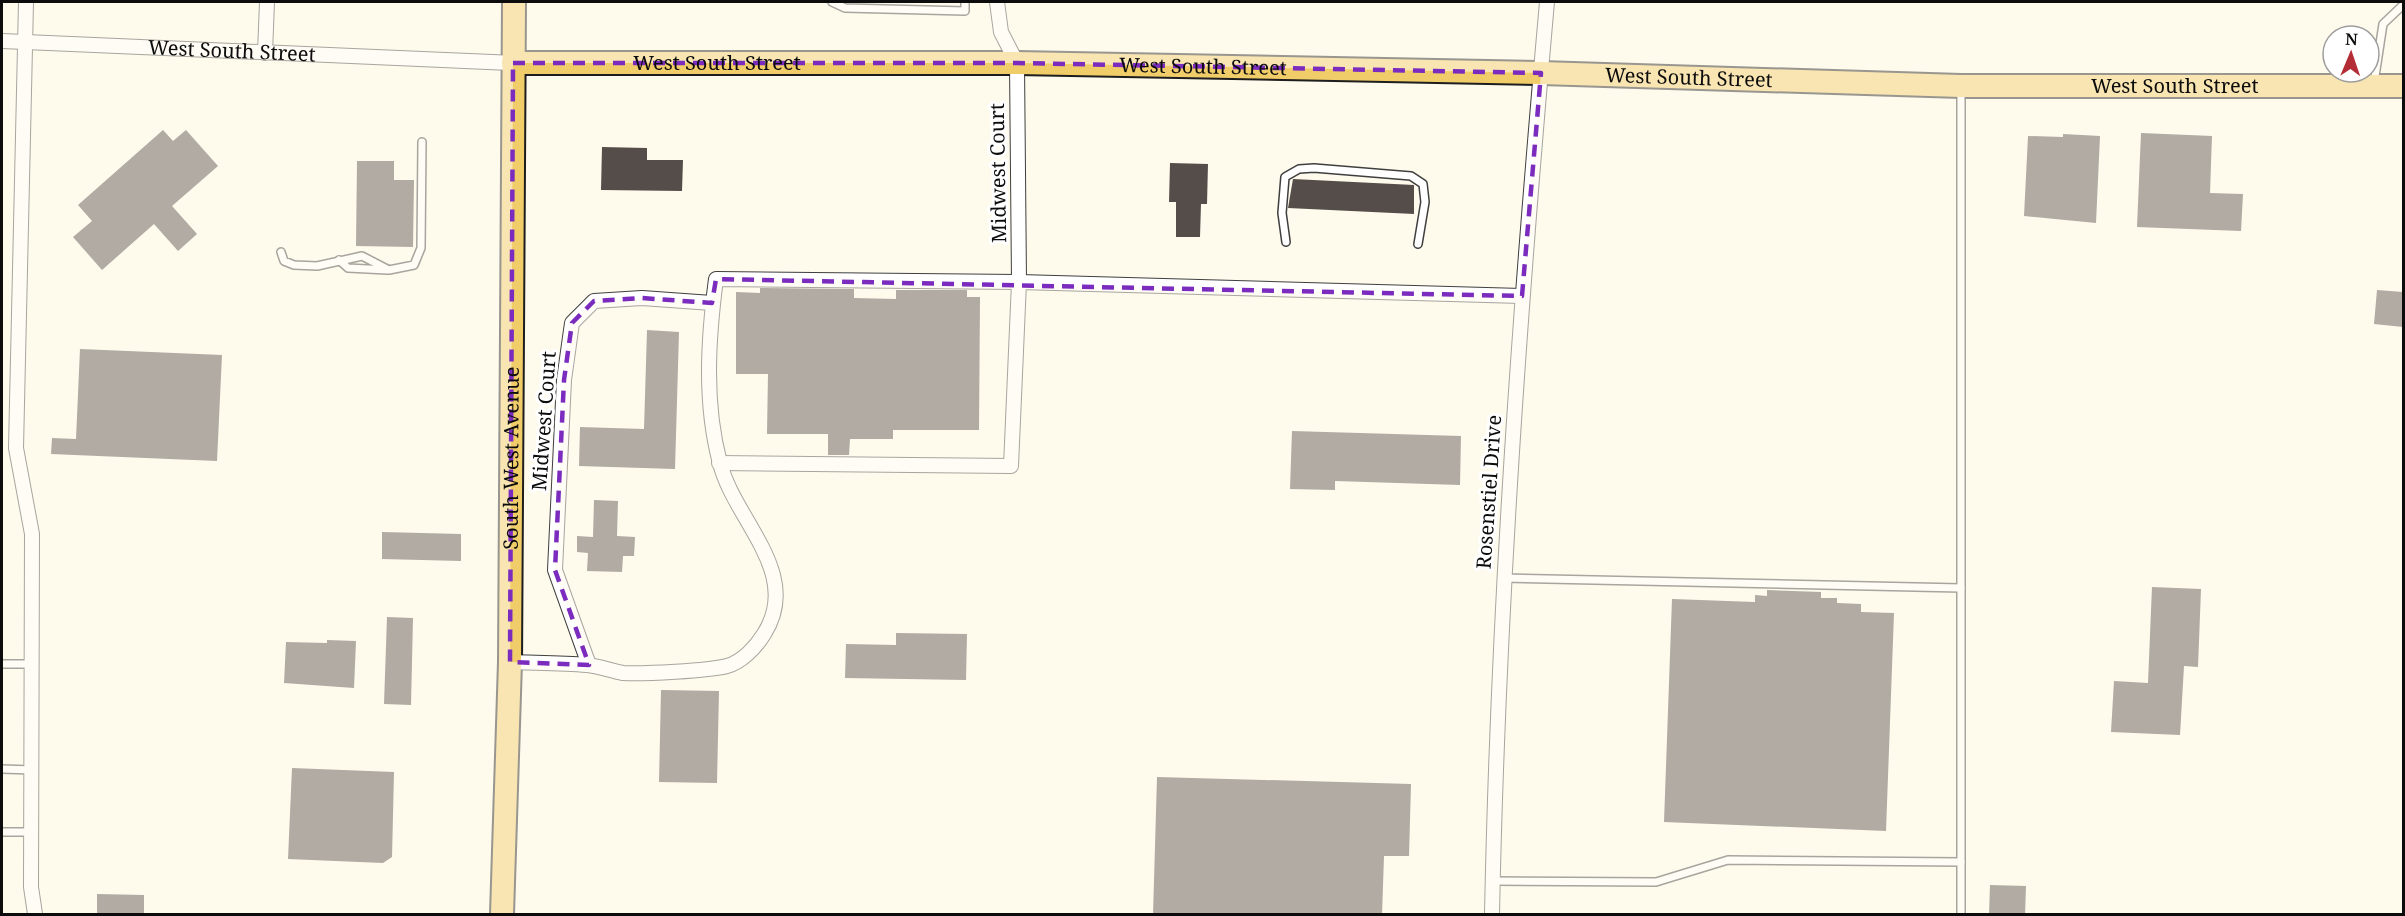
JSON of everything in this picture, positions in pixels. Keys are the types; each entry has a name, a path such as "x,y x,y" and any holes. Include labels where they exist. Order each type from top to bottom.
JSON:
{"main road":[{"name":"South West Avenue","path":"502,915 510,662 514,2"},
{"name":"West South Street","path":"513,63 1017,63 1541,73 1960,86 2403,86"}],"street":[{"path":"26,2 16,448 32,534 31,887 35,915"},
{"path":"265,53 267,2"},
{"path":"997,2 1001,32 1017,63"},
{"name":"Rosenstiel Drive","path":"1492,915 1495,733 1503,578 1522,297 1547,2"},
{"name":"West South Street","path":"2,40 513,63"},
{"name":"Midwest Court","path":"720,463 1011,466 1019,282 1017,63"},
{"path":"510,662 589,665 623,673 728,666 755,648 772,622 776,597 772,571 720,463 710,394 709,324 716,279 1019,282 1522,297"},
{"name":"Midwest Court","path":"589,665 555,570 564,380 572,323 594,301 642,298 712,303"}],"lane":[{"path":"832,2 845,8 965,11 965,2"},
{"path":"2374,86 2383,24 2403,4"},
{"path":"1960,86 1961,915"},
{"path":"339,260 348,268 389,270 414,265 421,248 422,142"},
{"path":"1286,242 1282,213 1285,177 1299,169 1314,168 1411,176 1417,179 1423,184 1425,202 1418,244"},
{"path":"281,252 284,261 294,265 317,266 362,256 389,270"},
{"path":"1503,578 1961,588"},
{"path":"2,664 32,664"},
{"path":"2,769 32,770"},
{"path":"2,832 32,832"},
{"path":"1492,881 1656,882 1728,860 1961,862"}],"highlighted area":[{"path":"513,63 1017,63 1541,73 1522,296 716,279 712,303 642,298 594,301 572,323 564,380 555,570 589,665 510,662"}],"building":[{"path":"163,130 173,141 186,130 218,166 172,206 197,234 178,251 154,224 102,270 73,237 92,221 78,205"},
{"path":"2141,133 2212,136 2210,193 2243,194 2241,231 2137,227"},
{"path":"2063,134 2100,136 2096,223 2024,216 2028,136 2063,137"},
{"path":"602,147 647,148 647,160 683,160 682,191 601,190"},
{"path":"357,161 394,161 394,180 414,180 413,247 356,246"},
{"path":"1170,163 1208,164 1207,204 1201,204 1200,237 1176,237 1176,202 1169,202"},
{"path":"1293,179 1414,185 1414,214 1288,208"},
{"path":"760,288 854,289 854,298 896,299 896,290 967,290 967,297 980,297 979,430 893,430 893,439 850,439 849,455 828,455 828,434 767,434 768,374 736,374 736,292 760,293"},
{"path":"2377,290 2403,292 2403,327 2374,324"},
{"path":"647,330 679,332 675,469 579,466 580,427 644,429"},
{"path":"80,349 222,355 217,461 51,454 52,438 76,439"},
{"path":"1292,431 1461,436 1460,485 1335,481 1335,490 1290,489"},
{"path":"594,500 618,501 617,536 635,537 634,556 623,556 622,572 587,571 588,553 577,552 577,536 593,537"},
{"path":"382,532 461,534 461,561 382,559"},
{"path":"2152,587 2201,589 2198,667 2184,666 2180,735 2111,732 2114,681 2148,683"},
{"path":"1767,590 1821,592 1821,598 1837,598 1837,603 1861,604 1861,612 1894,613 1886,831 1664,822 1672,599 1755,602 1755,595 1767,596"},
{"path":"387,617 413,618 411,705 384,704"},
{"path":"896,633 967,634 966,680 845,678 846,644 896,645"},
{"path":"327,640 356,641 354,688 284,683 286,642 327,643"},
{"path":"661,690 719,691 717,783 659,782"},
{"path":"292,768 394,772 392,857 383,863 288,859"},
{"path":"1157,777 1411,784 1409,856 1384,856 1382,915 1153,915"},
{"path":"1990,885 2026,886 2025,915 1989,915"},
{"path":"97,894 144,895 144,915 97,915"}]}
